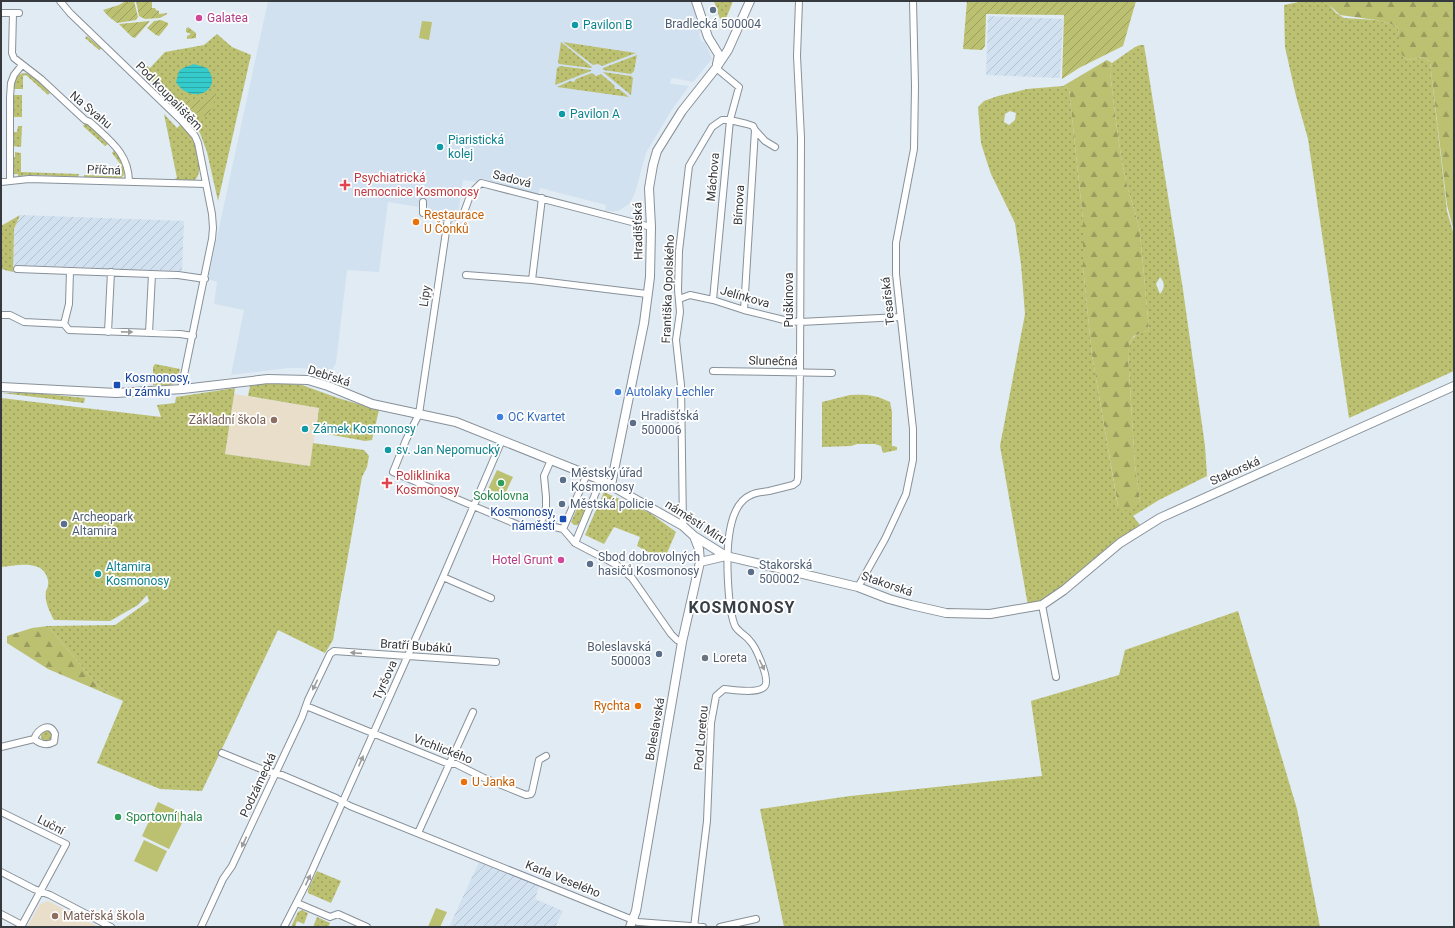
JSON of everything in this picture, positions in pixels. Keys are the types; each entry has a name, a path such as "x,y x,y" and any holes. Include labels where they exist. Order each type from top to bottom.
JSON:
{"street":[{"path":"61,2 68,1"},
{"path":"696,1 708,37 719,54 716,68"},
{"name":"Hradišťská","path":"611,485 644,323 648,294 650,277 649,188 650,176 657,151 682,111 716,68 728,50 750,1"},
{"name":"Puškinova","path":"726,556 731,526 736,510 743,501 751,495 793,485 797,482 798,478 801,138 797,56 798,1"},
{"name":"Tesařská","path":"858,587 885,539 906,494 913,460 913,429 900,317 896,274 896,250 914,149 915,86 913,1"},
{"name":"Pod koupalištěm","path":"61,2 181,120 195,136 200,151 213,228 205,279 182,385 183,389"},
{"name":"Na Svahu","path":"1,13 16,13 12,53 14,58 41,79 85,120 90,122 115,145 126,161 129,182"},
{"path":"10,180 11,83 14,75 22,65"},
{"name":"Máchova","path":"713,300 730,120 738,87 716,68"},
{"name":"Františka Opolského","path":"683,526 681,386 676,340 680,312 678,290 679,251 689,166 712,127 722,120 730,120"},
{"path":"730,120 752,126 765,141 775,148"},
{"name":"Bímova","path":"744,310 755,130"},
{"name":"Příčná","path":"1,182 29,179 206,184"},
{"name":"Sadová","path":"448,218 463,216 471,193 481,183 650,227"},
{"name":"Sadová","path":"532,280 542,198"},
{"path":"423,202 423,213 448,218"},
{"name":"Lípy","path":"419,414 448,218"},
{"path":"17,269 178,275 205,279"},
{"path":"64,324 69,304 70,271"},
{"path":"108,332 111,272"},
{"path":"149,333 152,274"},
{"path":"466,275 532,280 648,294"},
{"name":"Jelínkova","path":"680,299 690,295 788,321 800,322 900,317"},
{"path":"1,315 10,315 24,322 64,324 69,330 180,334 193,336"},
{"name":"Slunečná","path":"713,371 832,373"},
{"name":"Debřská","path":"1,387 108,393 183,389 268,379 300,379 328,386 372,404 456,422 602,480 611,485"},
{"name":"Stakorská","path":"726,556 858,587 889,599 946,613 990,614 1042,605 1064,590 1120,543 1153,522 1454,386"},
{"path":"419,414 406,440 393,472 523,527 546,525 563,530 575,543 617,565 632,578 671,634 677,640 682,642"},
{"name":"Tyršova","path":"284,927 297,903 443,577 502,440"},
{"path":"538,525 543,518 546,508 544,476 551,460"},
{"path":"563,530 587,474"},
{"path":"575,543 602,480"},
{"name":"náměstí Míru","path":"611,485 683,526 694,536 726,556"},
{"name":"Boleslavská","path":"632,923 636,911 682,642 700,562 699,549 694,536"},
{"path":"700,562 726,556"},
{"name":"Pod Loretou","path":"694,926 707,821 711,723 716,696 724,689 743,691 765,687 766,683 766,673 750,641 740,633 735,626 731,613 726,556"},
{"path":"443,577 490,598"},
{"path":"1042,605 1056,677"},
{"name":"Bratří Bubáků","path":"334,651 496,662"},
{"name":"Podzámecká","path":"201,927 223,879 232,866 330,654 334,651"},
{"name":"Vrchlického","path":"306,706 449,764 456,764 484,778 529,795 532,792 539,760 546,756"},
{"path":"418,834 473,712"},
{"path":"1,747 34,739"},
{"name":"Karla Veselého","path":"222,752 336,798 342,802 632,923 638,922 704,927"},
{"name":"Luční","path":"1,812 66,844 41,891"},
{"path":"1,872 111,927"},
{"path":"1,914 21,926 41,891"},
{"path":"297,903 330,917 338,914 367,927"},
{"path":"720,927 756,919"}],"shaded area":[{"name":"Psychiatrická nemocnice Kosmonosy","path":"268,1 691,1 701,29 699,34 701,41 705,42 712,59 693,82 674,78 671,79 670,83 689,86 671,111 646,153 635,193 629,204 618,211 605,211 606,205 540,188 538,194 479,178 478,182 463,180 458,214 429,210 426,202 420,202 419,207 388,202 379,272 347,270 336,363 328,376 319,371 302,368 288,368 231,375 244,310 214,304 217,282 208,279"},
{"path":"988,16 1063,19 1060,78 986,75"},
{"path":"20,215 184,221 182,271 13,265 14,229"},
{"name":"Základní škola","path":"234,394 319,408 310,466 225,454"},
{"path":"479,862 539,886 535,899 563,911 555,927 449,927"},
{"name":"Mateřská škola","path":"47,901 99,927 27,927 40,904"}],"green space":[{"path":"126,1 134,1 138,17 136,20 117,23 103,10 119,5"},
{"path":"136,1 152,1 152,8 159,11 159,14 167,14 160,18 145,19 139,16"},
{"path":"714,1 733,1 725,21 720,19"},
{"path":"967,1 1136,1 1123,46 1079,68 1062,79 1064,15 986,14 985,46 982,50 963,49"},
{"path":"1304,1 1326,1 1336,13 1344,18 1376,20 1391,24 1398,28 1403,56 1408,60 1423,57 1430,62 1447,211 1454,235 1454,371 1349,418 1308,139 1296,96 1285,47 1284,5"},
{"path":"1325,1 1454,1 1454,232 1447,205 1430,62 1423,57 1408,60 1402,55 1398,28 1391,24 1376,20 1340,15"},
{"path":"161,20 168,23 168,25 159,36 147,28 154,21"},
{"path":"150,21 135,38 132,37 119,24"},
{"path":"422,21 432,22 429,40 419,38"},
{"path":"188,27 196,33 196,38 187,39 187,36 191,34 186,32"},
{"path":"217,34 232,47 251,55 218,201 207,152 200,133 192,122 142,72 147,66 150,68 165,52 204,45"},
{"path":"87,36 101,49 99,50 85,38"},
{"path":"561,42 592,67 559,64"},
{"path":"563,42 636,53 602,66 598,64 593,65"},
{"path":"1144,45 1183,290 1205,446 1207,476 1159,500 1133,516 1140,525 1112,545 1042,604 1028,606 1000,446 1025,314 1021,264 1015,223 991,174 981,143 978,107 984,101 1027,89 1063,86 1069,89 1083,220 1083,267 1092,355 1118,507 1132,506 1140,501 1135,465 1128,354 1133,338 1149,330 1140,232 1121,157 1110,72 1112,63 1135,47","holes":["1010,111 1016,113 1015,120 1009,125 1004,122 1005,114","1160,277 1164,286 1160,294 1156,284"]},
{"path":"637,55 634,71 631,74 603,70 603,68"},
{"path":"1107,60 1112,63 1110,72 1121,157 1140,232 1149,330 1134,336 1130,342 1128,354 1135,465 1140,501 1136,506 1124,511 1118,507 1092,355 1083,267 1083,220 1069,89 1063,86"},
{"path":"560,66 591,71 555,85 557,68"},
{"path":"603,72 631,76 633,78 631,95"},
{"path":"23,73 34,77 50,93 48,95 26,75 23,76 23,89 14,89 17,77"},
{"path":"592,73 596,76 601,74 614,85 615,89 619,89 629,97 557,87 570,81 574,82 576,79"},
{"path":"214,93 217,95 208,116 206,117 194,111 181,98 202,100"},
{"path":"14,95 22,95 22,117 11,117 11,97"},
{"path":"164,114 177,128 180,125 189,134 193,141 199,159 199,171 195,180 177,180 175,178 177,178"},
{"path":"85,123 89,123 108,144 105,146 83,126"},
{"path":"18,126 22,126 21,147 12,146 13,132 17,132"},
{"path":"115,149 123,163 124,175 121,178 84,177 84,175 120,176 122,173 121,165 112,153"},
{"path":"15,152 21,153 21,172 79,174 78,177 34,175 18,176 18,174 14,174 13,172 12,158 15,157"},
{"path":"20,215 14,229 13,272 1,269 1,226"},
{"path":"155,364 180,369 175,383 169,385 153,385 153,367"},
{"path":"275,382 302,385 338,398 379,410 372,440 365,441 316,432 319,408 248,396 250,386"},
{"path":"235,388 225,454 310,466 313,443 364,450 369,456 367,467 362,477 333,640 325,653 278,630 202,791 160,789 97,763 123,701 99,687 48,626 115,625 149,601 147,595 138,605 110,621 54,620 46,599 48,579 41,569 37,566 31,565 1,567 1,398 161,417 157,405 175,403 176,397"},
{"path":"2,393 35,393 85,398 84,403"},
{"path":"850,395 870,396 890,402 892,412 892,446 897,447 897,450 883,453 881,446 875,444 822,447 822,402"},
{"name":"Sokolovna","path":"497,470 513,477 504,496 488,489"},
{"path":"604,492 650,513 676,532 664,560 637,546 640,537 614,527 604,544 585,535"},
{"path":"582,501 587,503 587,505 578,525 574,525 571,522 580,502"},
{"path":"1238,611 1297,809 1320,927 784,927 760,809 850,796 1042,776 1031,701 1119,675 1125,650"},
{"path":"48,626 99,687 123,701 48,669 7,643 7,636 32,628"},
{"path":"45,730 49,730 53,736 49,742 45,742 41,738 41,734"},
{"path":"158,802 186,815 169,849 142,836"},
{"path":"144,840 167,851 157,872 134,861"},
{"path":"317,871 341,881 331,903 308,893"},
{"path":"436,908 447,912 440,927 428,927"},
{"path":"302,910 308,913 304,924 297,921 295,927 291,927 298,912"},
{"path":"317,917 330,923 328,927 313,927"}],"water":[{"path":"194,64 207,68 211,76 212,83 209,89 204,93 189,93 182,89 176,82 179,71"}],"place":[{"name":"Bradlecká 500004","path":"713,10"},
{"name":"Galatea","path":"199,18"},
{"name":"Pavilon B","path":"575,25"},
{"name":"Pavilon A","path":"562,114"},
{"name":"Piaristická kolej","path":"440,147"},
{"name":"Psychiatrická nemocnice Kosmonosy","path":"345,185"},
{"name":"Restaurace U Čonků","path":"416,222"},
{"name":"Kosmonosy, u zámku","path":"117,385"},
{"name":"Autolaky Lechler","path":"618,392"},
{"name":"OC Kvartet","path":"500,417"},
{"name":"Základní škola","path":"274,420"},
{"name":"Hradišťská 500006","path":"633,423"},
{"name":"Zámek Kosmonosy","path":"305,429"},
{"name":"sv. Jan Nepomucký","path":"388,450"},
{"name":"Městský úřad Kosmonosy","path":"563,480"},
{"name":"Poliklinika Kosmonosy","path":"387,483"},
{"name":"Sokolovna","path":"501,483"},
{"name":"Městská policie","path":"562,504"},
{"name":"Kosmonosy, náměstí","path":"563,519"},
{"name":"Archeopark Altamira","path":"64,524"},
{"name":"Hotel Grunt","path":"561,560"},
{"name":"Sbod dobrovolných hasičů Kosmonosy","path":"590,564"},
{"name":"Stakorská 500002","path":"751,572"},
{"name":"Altamira Kosmonosy","path":"98,574"},
{"name":"Boleslavská 500003","path":"659,654"},
{"name":"Loreta","path":"705,658"},
{"name":"Rychta","path":"638,706"},
{"name":"U Janka","path":"464,782"},
{"name":"Sportovní hala","path":"118,817"},
{"name":"Mateřská škola","path":"55,916"}],"district":[{"name":"KOSMONOSY","path":"742,607"}]}
